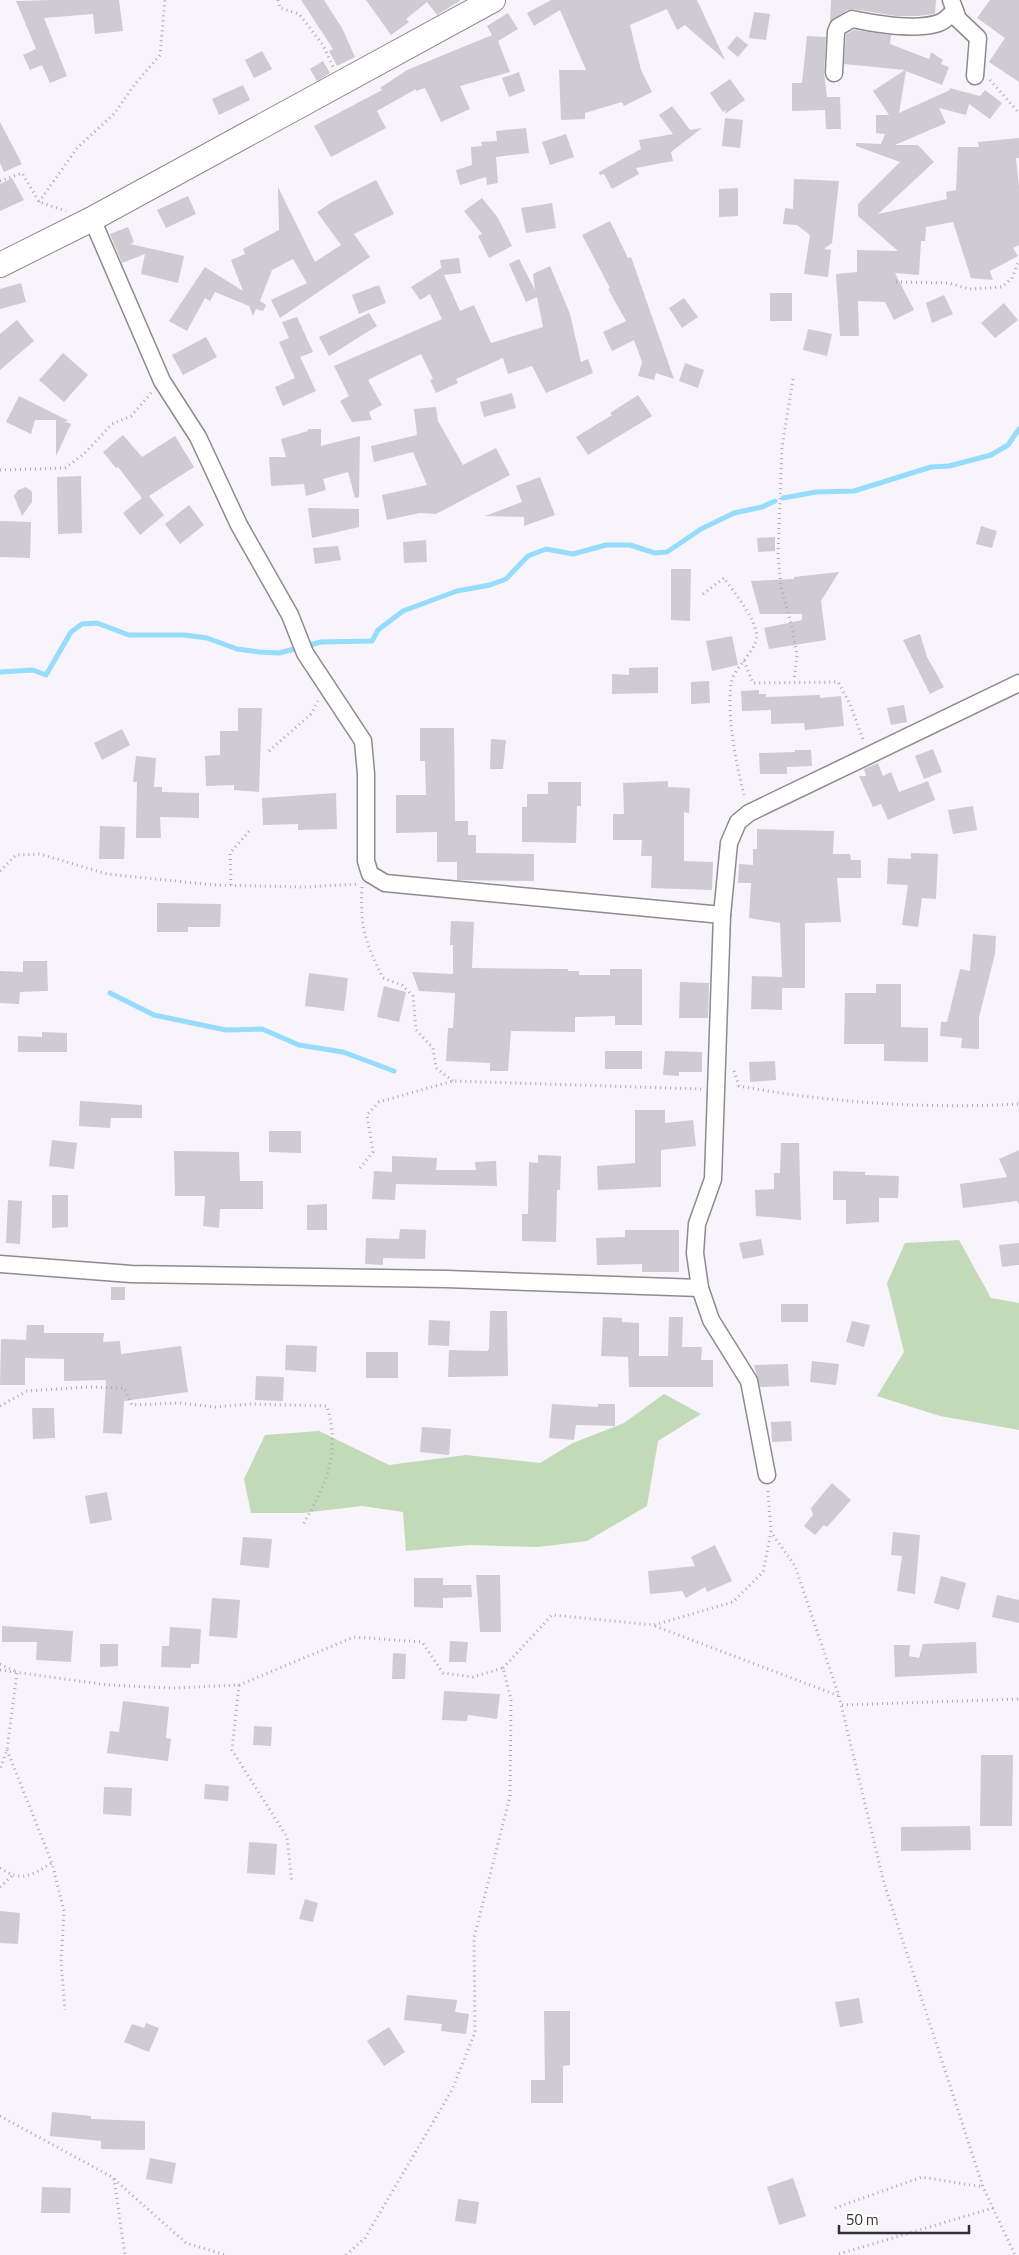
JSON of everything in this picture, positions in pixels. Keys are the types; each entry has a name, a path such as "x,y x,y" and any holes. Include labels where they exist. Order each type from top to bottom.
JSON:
{"main road":[{"path":"0,265 92,219 493,0"}],"street":[{"path":"834,73 836,32 838,27 852,19 880,25 905,26 940,23 953,5"},
{"path":"953,5 958,19 978,38 975,76"},
{"path":"92,219 162,381 198,437 239,526 290,615 305,653 363,742 366,774 366,861 370,874 385,883 722,915"},
{"path":"766,1475 749,1381 711,1320 700,1288 696,1254 697,1224 713,1179 722,915 728,843 738,822 749,813 1019,683"},
{"path":"0,1264 131,1274 446,1279 700,1288"}],"path":[{"path":"39,202 77,148 114,114 135,84 160,55 164,0"},
{"path":"278,0 280,8 299,14 322,45 337,77 343,81"},
{"path":"975,76 991,80 1019,113"},
{"path":"0,181 22,173 39,202 92,219"},
{"path":"896,282 948,283 970,289 1002,287 1012,278 1019,260"},
{"path":"792,379 782,448 778,555 780,586 792,628 796,654 794,681"},
{"path":"0,470 65,468 84,454 112,424 131,416 162,381"},
{"path":"703,594 724,578 744,606 756,632 754,643 744,661 734,672 731,685 735,764 749,813"},
{"path":"744,661 753,683 768,684 794,681 838,682 850,704 868,755"},
{"path":"269,751 311,714 320,699 321,679"},
{"path":"232,885 230,853 251,829"},
{"path":"0,871 16,855 40,854 107,874 232,885 304,887 385,883"},
{"path":"362,884 361,918 366,942 382,978 402,985 413,996 416,1030 433,1048 436,1068 453,1081"},
{"path":"717,1068 731,1065 739,1086 774,1092 920,1105 978,1106 1019,1104"},
{"path":"360,1168 372,1152 367,1115 379,1102 453,1081 717,1089"},
{"path":"0,1406 27,1391 87,1387 124,1388 132,1405 180,1403 215,1407 252,1404 327,1406 333,1425 334,1455 318,1496 303,1525"},
{"path":"654,1626 733,1602 763,1572 771,1532 766,1475"},
{"path":"771,1532 794,1566 839,1696 884,1883 983,2187 1015,2255"},
{"path":"0,1670 108,1684 173,1688 240,1685 354,1637 422,1642 443,1672 473,1676 503,1668 552,1615 654,1626 839,1696"},
{"path":"0,1664 17,1672"},
{"path":"346,2255 365,2238 452,2090 475,2032 474,1938 510,1796 511,1699 503,1668"},
{"path":"0,1769 7,1750 17,1672"},
{"path":"240,1685 232,1750 287,1837 292,1883"},
{"path":"842,1706 1019,1699"},
{"path":"7,1750 52,1863 64,1911 61,1962 65,2010"},
{"path":"0,1868 12,1876 28,1877 52,1863"},
{"path":"0,1887 12,1876"},
{"path":"0,2116 114,2178 186,2243 226,2255"},
{"path":"835,2208 922,2177 983,2187"},
{"path":"114,2178 125,2255"},
{"path":"839,2254 993,2208"}],"green space":[{"path":"959,1240 991,1298 1019,1303 1019,1430 940,1416 877,1396 904,1352 887,1283 905,1243"},
{"path":"664,1394 701,1414 658,1441 647,1506 587,1541 538,1547 469,1545 406,1551 403,1512 362,1506 302,1513 251,1513 244,1479 265,1435 319,1431 389,1465 466,1455 540,1463 573,1443 624,1423"}],"building":[{"path":"119,0 123,31 95,34 93,14 44,18 67,76 50,83 42,65 30,70 23,55 36,49 16,1"},
{"path":"301,0 324,0 342,28 355,57 337,66 329,51 333,49"},
{"path":"366,0 461,0 437,15 427,2 406,19 409,22 391,35"},
{"path":"551,0 697,0 725,60 685,25 677,30 667,9 630,25 641,70 652,92 624,106 622,102 585,113 585,119 561,120 559,70 586,70 560,10 534,26 527,13"},
{"path":"831,0 936,0 935,14 896,16 853,9 847,10 830,22"},
{"path":"990,0 1019,0 1019,82 989,62 1005,38 977,18"},
{"path":"754,12 770,14 766,40 749,38"},
{"path":"508,13 518,29 498,41 510,72 460,86 470,109 441,122 425,88 416,91 416,89 377,111 386,128 331,157 314,126 382,90 380,88 407,70 492,35 487,26"},
{"path":"854,30 891,35 890,44 929,59 931,52 943,60 941,64 949,67 942,85 906,71 899,113 950,90 949,88 980,96 985,90 1002,103 990,119 969,104 966,115 939,108 946,123 895,145 918,145 934,162 878,214 947,199 946,192 956,190 958,147 979,147 978,142 1019,138 1019,158 1016,158 1019,187 1019,245 1013,248 1018,256 990,271 993,280 971,278 953,222 926,227 925,241 921,241 919,275 895,273 914,310 894,320 885,302 858,301 859,336 840,336 836,274 857,272 857,250 898,251 858,216 858,204 900,162 856,146 856,143 881,144 885,134 876,133 876,115 889,115 873,91 905,70 844,64 846,34"},
{"path":"737,36 748,45 738,57 727,48"},
{"path":"807,36 826,37 824,73 827,97 840,97 841,129 826,129 825,110 792,111 792,83 802,83"},
{"path":"262,51 272,69 254,78 245,60"},
{"path":"323,61 330,73 317,81 310,69"},
{"path":"519,72 525,91 509,97 502,78"},
{"path":"730,79 745,100 725,114 726,110 723,112 710,93"},
{"path":"243,85 250,100 219,115 212,99"},
{"path":"672,106 690,130 702,128 671,152 673,161 636,168 639,174 612,189 604,174 600,175 599,172 641,149 639,140 673,134 659,115"},
{"path":"725,118 743,120 740,148 722,146"},
{"path":"0,122 22,164 4,172 0,163"},
{"path":"526,128 529,153 496,157 498,183 487,185 486,177 460,185 456,170 472,165 471,147 482,146 481,142 497,141 496,131"},
{"path":"566,134 574,157 550,165 542,142"},
{"path":"12,178 24,200 0,211 0,184"},
{"path":"794,179 839,181 832,243 824,249 831,250 828,277 804,274 810,235 797,225 783,224 785,208 793,209"},
{"path":"376,180 394,214 354,234 370,257 280,318 271,300 307,283 293,259 272,270 260,301 266,305 263,311 256,309 253,316 249,306 215,292 210,301 205,298 187,331 169,321 205,267 243,291 231,260 245,254 243,249 279,230 278,187 315,262 341,245 317,212 332,202"},
{"path":"738,188 738,216 719,217 719,189"},
{"path":"188,196 196,214 166,228 157,210"},
{"path":"482,198 498,218 512,246 489,258 478,236 482,234 464,211"},
{"path":"552,203 556,228 526,233 521,208"},
{"path":"610,221 628,258 631,257 674,379 656,373 654,380 638,376 642,362 634,340 612,351 603,332 626,321 582,235"},
{"path":"128,227 134,242 130,244 184,256 178,283 141,274 145,254 122,263 110,234"},
{"path":"459,258 461,273 444,275 460,311 474,305 491,343 543,327 537,297 526,302 509,264 519,259 535,290 533,274 550,266 570,314 581,362 588,359 593,373 546,393 532,366 508,374 503,358 456,379 458,383 436,393 430,380 433,379 421,354 368,380 382,405 369,412 372,420 352,422 340,401 349,396 334,366 442,319 430,294 420,300 411,287 441,268 442,272 440,260"},
{"path":"21,283 26,302 0,309 0,289"},
{"path":"379,285 386,303 359,314 352,295"},
{"path":"770,293 792,293 792,321 770,321"},
{"path":"944,295 953,314 932,323 926,303"},
{"path":"684,298 698,317 682,328 669,308"},
{"path":"1004,303 1018,320 995,338 981,323"},
{"path":"369,313 377,326 329,356 319,337"},
{"path":"297,317 313,352 300,357 316,391 283,406 275,387 295,378 279,342 289,338 282,322"},
{"path":"17,320 34,341 0,370 0,334"},
{"path":"808,329 832,334 827,356 803,350"},
{"path":"206,337 217,357 183,375 172,355"},
{"path":"63,353 88,375 64,402 39,380"},
{"path":"685,363 704,370 698,388 679,381"},
{"path":"512,393 516,408 484,417 480,402"},
{"path":"638,395 652,416 588,455 576,437 612,415 610,413"},
{"path":"19,396 69,421 64,421 71,424 56,456 56,420 35,420 31,434 6,422"},
{"path":"436,407 438,421 463,465 496,448 510,475 436,514 420,513 387,520 382,495 427,485 413,452 374,462 371,446 417,435 414,409"},
{"path":"308,429 321,429 321,446 360,436 359,497 355,498 348,472 323,479 326,490 306,496 304,484 271,486 269,457 286,457 281,439 308,431"},
{"path":"123,435 142,457 175,436 194,467 149,496 164,515 140,535 123,513 142,498 118,467 116,468 103,452"},
{"path":"81,476 82,533 58,534 57,477"},
{"path":"540,477 555,515 524,526 524,517 485,516 522,502 516,486"},
{"path":"26,487 32,492 32,502 22,516 14,496 18,490"},
{"path":"189,505 204,525 180,544 165,524"},
{"path":"308,508 359,509 359,527 312,538"},
{"path":"0,521 31,522 30,558 0,557"},
{"path":"981,526 997,531 992,548 976,544"},
{"path":"775,537 775,551 758,552 757,538"},
{"path":"426,540 427,562 404,563 403,542"},
{"path":"338,546 341,560 315,564 313,548"},
{"path":"671,569 691,569 690,621 671,620"},
{"path":"839,572 821,601 826,640 769,649 764,628 802,620 802,614 760,614 751,581 794,579 794,577"},
{"path":"920,634 927,657 944,687 930,694 903,640"},
{"path":"732,636 738,665 712,671 706,641"},
{"path":"658,667 658,693 612,694 612,674 629,675 629,668"},
{"path":"709,681 710,703 691,704 691,682"},
{"path":"759,690 759,694 766,694 766,697 820,695 820,698 841,696 844,726 805,730 804,723 771,724 771,710 742,711 741,691"},
{"path":"904,705 907,722 891,725 887,708"},
{"path":"238,708 262,708 259,792 234,790 234,785 206,786 205,756 220,755 220,731 238,731"},
{"path":"420,728 454,728 455,821 468,821 468,835 476,835 476,853 534,854 534,881 457,880 457,862 437,862 437,832 396,833 396,795 426,795 425,761 420,761"},
{"path":"122,729 130,745 102,760 94,743"},
{"path":"491,739 506,740 503,769 490,769"},
{"path":"933,749 942,772 924,779 915,756"},
{"path":"795,750 811,750 812,766 787,767 787,774 760,774 759,753 795,752"},
{"path":"136,756 156,758 154,787 162,787 162,792 199,793 199,818 160,817 161,838 136,838 137,782 133,782"},
{"path":"878,763 883,776 891,772 899,792 928,781 935,800 888,820 881,804 873,807 859,776 866,776 864,769"},
{"path":"668,781 668,787 690,788 689,813 684,812 684,861 713,862 712,890 651,888 652,856 641,856 642,840 613,840 613,814 624,814 623,783"},
{"path":"548,782 581,782 581,806 577,806 576,843 522,842 522,807 527,807 527,794 548,794"},
{"path":"336,793 337,829 298,830 298,824 263,825 262,798"},
{"path":"973,806 977,830 953,834 948,810"},
{"path":"100,826 125,827 124,859 99,859"},
{"path":"757,829 834,831 833,854 850,854 851,860 861,860 861,878 837,878 841,922 805,923 805,988 782,988 782,1010 751,1009 752,976 782,977 780,923 749,918 751,883 738,883 739,864 753,865 753,849 757,849"},
{"path":"911,853 938,854 936,899 922,898 918,927 902,925 908,885 887,884 888,858 911,859"},
{"path":"157,903 221,904 220,927 188,927 188,932 157,932"},
{"path":"451,921 474,922 472,968 568,969 568,971 579,971 579,975 610,975 610,969 642,969 642,1025 615,1025 615,1016 575,1017 575,1032 511,1031 508,1071 490,1071 490,1063 446,1061 448,1028 453,1028 455,993 419,991 412,972 453,974 453,945 450,945"},
{"path":"973,934 996,936 995,954 979,1017 979,1049 961,1048 962,1038 940,1036 941,1022 947,1022 960,969 970,971"},
{"path":"23,961 47,961 48,991 20,992 19,1004 0,1003 0,971 23,972"},
{"path":"309,973 348,978 344,1011 305,1006"},
{"path":"680,982 709,983 708,1018 679,1018"},
{"path":"876,984 901,984 901,1027 928,1028 928,1062 884,1061 884,1044 844,1044 845,993 876,993"},
{"path":"384,986 406,992 399,1022 377,1017"},
{"path":"42,1032 67,1033 67,1052 18,1052 18,1036 42,1037"},
{"path":"605,1051 642,1051 642,1069 605,1069"},
{"path":"665,1051 702,1052 702,1072 679,1072 679,1076 663,1075"},
{"path":"775,1061 776,1080 750,1082 749,1062"},
{"path":"80,1101 142,1105 142,1118 111,1118 110,1128 79,1126"},
{"path":"635,1110 665,1110 665,1123 693,1120 696,1146 661,1150 661,1187 598,1190 597,1166 635,1163"},
{"path":"269,1131 301,1131 301,1153 269,1152"},
{"path":"52,1140 77,1143 74,1169 49,1166"},
{"path":"781,1143 799,1143 801,1220 756,1216 755,1190 774,1189 774,1173 780,1173"},
{"path":"1019,1150 1019,1205 1017,1201 963,1208 960,1184 1007,1177 999,1159"},
{"path":"174,1151 239,1152 240,1181 263,1181 263,1209 220,1209 219,1228 203,1226 205,1196 175,1196"},
{"path":"538,1155 561,1156 560,1190 557,1190 556,1242 522,1241 522,1214 528,1214 529,1162 538,1163"},
{"path":"392,1156 437,1158 436,1170 476,1170 475,1162 496,1161 497,1186 396,1184 395,1200 372,1199 374,1171 392,1172"},
{"path":"833,1171 865,1172 865,1175 899,1176 898,1198 879,1198 879,1222 846,1224 846,1200 833,1200"},
{"path":"52,1195 68,1195 68,1227 52,1228"},
{"path":"8,1200 22,1201 20,1244 6,1243"},
{"path":"327,1204 327,1230 307,1230 307,1205"},
{"path":"400,1229 426,1230 425,1259 383,1258 383,1265 365,1264 366,1238 399,1239"},
{"path":"625,1230 679,1230 679,1272 642,1272 642,1264 597,1265 596,1238 625,1237"},
{"path":"761,1239 764,1255 743,1259 739,1243"},
{"path":"1019,1243 1019,1265 1002,1267 999,1245"},
{"path":"111,1287 125,1287 125,1300 111,1300"},
{"path":"781,1304 808,1304 808,1322 781,1322"},
{"path":"490,1311 507,1311 508,1376 448,1377 449,1350 487,1351 489,1349"},
{"path":"603,1317 622,1318 622,1322 639,1323 639,1356 668,1356 669,1317 683,1317 682,1347 702,1347 701,1360 713,1360 713,1387 629,1387 628,1357 601,1356"},
{"path":"429,1320 450,1321 449,1346 428,1345"},
{"path":"852,1321 870,1325 864,1347 846,1342"},
{"path":"27,1325 44,1325 44,1333 104,1333 103,1342 120,1341 121,1354 181,1346 188,1392 124,1401 122,1434 103,1433 106,1380 64,1381 64,1359 25,1358 25,1385 0,1385 1,1339 26,1340"},
{"path":"286,1345 317,1346 316,1372 285,1370"},
{"path":"366,1352 398,1352 398,1378 366,1378"},
{"path":"812,1361 839,1364 836,1385 810,1382"},
{"path":"788,1364 789,1386 760,1387 754,1365"},
{"path":"256,1376 284,1377 283,1401 255,1400"},
{"path":"552,1404 598,1407 598,1404 615,1404 615,1426 576,1425 574,1440 549,1438"},
{"path":"32,1408 54,1408 55,1438 33,1439"},
{"path":"791,1421 792,1441 772,1442 771,1422"},
{"path":"422,1427 451,1429 449,1455 420,1452"},
{"path":"832,1483 851,1500 827,1527 824,1525 815,1535 804,1526 813,1515 811,1508"},
{"path":"107,1492 112,1520 90,1524 85,1496"},
{"path":"893,1532 920,1535 915,1594 897,1591 902,1556 891,1555"},
{"path":"243,1537 272,1539 269,1568 240,1565"},
{"path":"715,1545 732,1581 707,1592 705,1587 686,1598 682,1591 650,1594 648,1571 695,1566 691,1557"},
{"path":"476,1575 500,1575 501,1632 480,1632"},
{"path":"941,1576 966,1583 959,1610 934,1603"},
{"path":"414,1578 443,1578 443,1585 471,1585 472,1597 443,1598 443,1608 414,1607"},
{"path":"997,1595 1019,1600 1019,1623 992,1617"},
{"path":"212,1598 240,1600 237,1638 209,1636"},
{"path":"2,1626 73,1631 71,1662 36,1660 37,1642 2,1642"},
{"path":"170,1627 201,1629 199,1664 191,1664 191,1668 161,1667 162,1646 169,1646"},
{"path":"450,1641 468,1642 466,1662 449,1662"},
{"path":"976,1642 977,1673 895,1677 894,1645 910,1645 909,1656 919,1658 923,1644"},
{"path":"100,1644 118,1644 118,1666 100,1667"},
{"path":"393,1653 406,1654 405,1679 392,1679"},
{"path":"444,1691 500,1694 497,1719 468,1715 467,1721 442,1720"},
{"path":"123,1701 169,1707 166,1738 171,1739 168,1761 107,1753 110,1731 119,1732"},
{"path":"254,1726 272,1727 271,1746 253,1745"},
{"path":"981,1755 1013,1755 1012,1826 980,1826"},
{"path":"205,1784 229,1786 228,1801 204,1799"},
{"path":"104,1787 132,1788 131,1816 103,1814"},
{"path":"970,1826 971,1850 901,1851 901,1827"},
{"path":"249,1842 277,1844 275,1875 247,1873"},
{"path":"305,1899 318,1903 313,1922 299,1919"},
{"path":"0,1911 20,1913 18,1944 0,1943"},
{"path":"407,1995 457,2000 455,2012 469,2014 466,2034 441,2031 442,2024 404,2020"},
{"path":"859,1998 863,2023 840,2027 835,2002"},
{"path":"544,2011 570,2011 570,2065 563,2066 563,2103 531,2103 531,2080 545,2080"},
{"path":"146,2023 159,2028 149,2052 124,2042 132,2024 144,2028"},
{"path":"389,2027 405,2052 384,2066 367,2041"},
{"path":"52,2112 91,2116 91,2119 145,2121 145,2150 101,2149 101,2141 50,2136"},
{"path":"150,2158 176,2163 172,2184 146,2179"},
{"path":"793,2178 806,2216 779,2225 767,2187"},
{"path":"42,2187 71,2188 70,2213 41,2213"},
{"path":"458,2199 479,2202 476,2224 455,2221"}],"waterway":[{"path":"783,498 816,492 854,491 931,467 949,466 991,455 1008,445 1019,429"},
{"path":"0,672 33,670 46,675 71,632 82,624 97,623 129,635 184,635 207,638 237,649 259,652 279,653 321,642 372,641 378,630 403,611 457,591 490,585 506,579 528,556 546,549 573,554 606,545 630,545 655,553 667,552 701,529 734,513 762,507 775,501"},
{"path":"110,993 154,1015 226,1030 262,1029 299,1045 343,1052 394,1071"}]}
